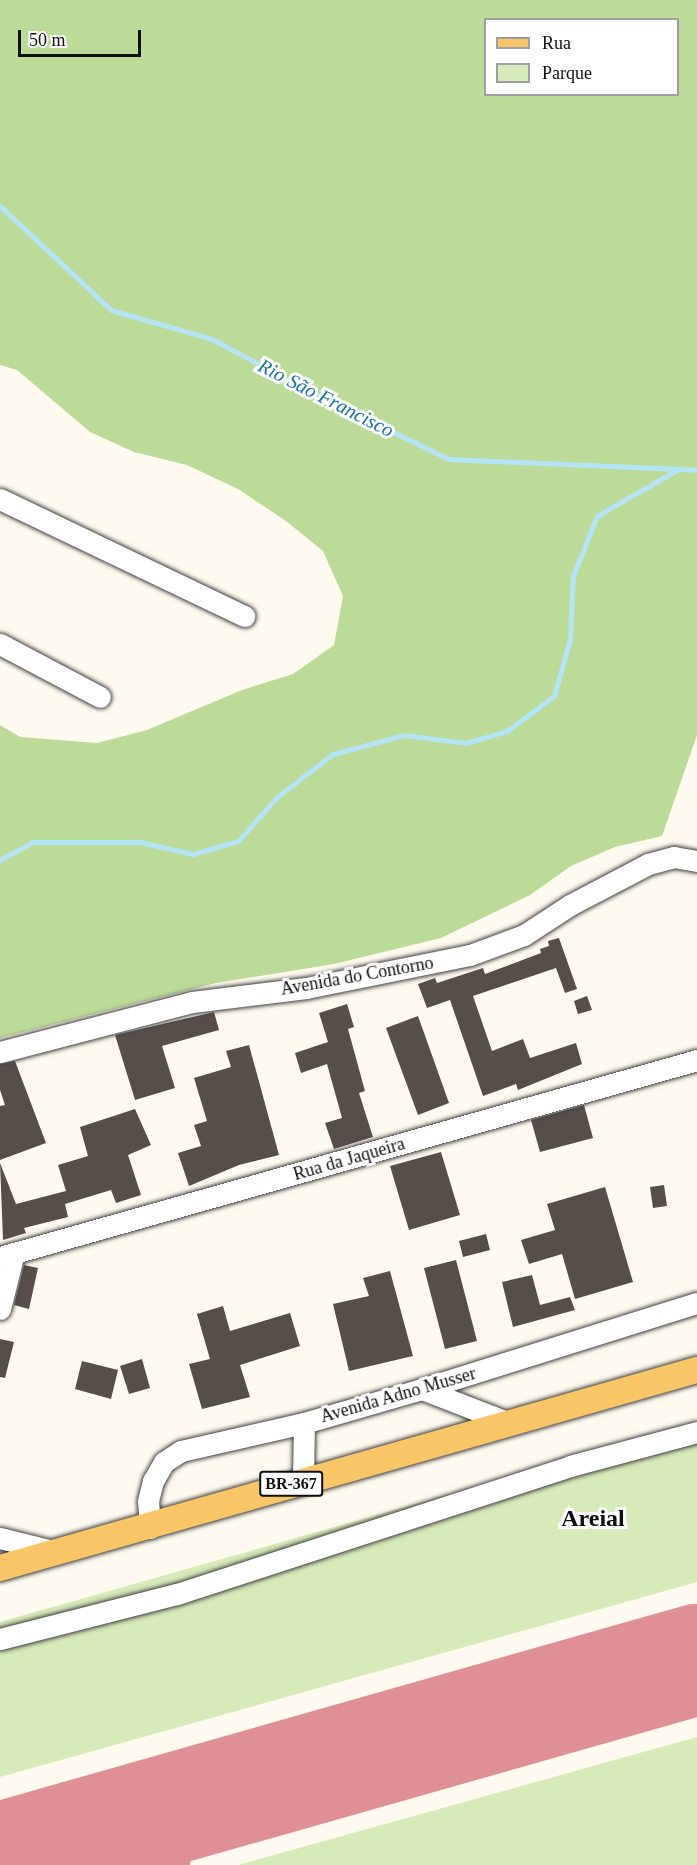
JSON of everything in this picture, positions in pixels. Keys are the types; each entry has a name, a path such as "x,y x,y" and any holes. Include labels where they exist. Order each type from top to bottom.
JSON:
{"main road":[{"name":"BR-367","path":"0,1568 150,1528 303,1480 697,1370"}],"street":[{"path":"0,499 244,616"},
{"path":"0,644 100,697"},
{"name":"Avenida do Contorno","path":"0,1052 192,1002 306,988 470,955 524,935 570,905 648,864 674,857 697,861"},
{"name":"Rua da Jaqueira","path":"7,1255 697,1060"},
{"path":"0,1309 7,1255"},
{"name":"Avenida Adno Musser","path":"150,1528 148,1501 153,1481 164,1462 181,1450 304,1423 422,1389 697,1303"},
{"path":"422,1389 507,1422"},
{"path":"303,1480 304,1423"},
{"path":"0,1639 177,1594 570,1466 697,1432"},
{"path":"0,1538 58,1553"}],"green space":[{"path":"0,0 697,0 697,735 662,836 615,847 571,866 530,895 441,938 334,964 216,983 0,1038 0,725 20,737 97,743 147,730 242,690 293,674 334,645 343,596 323,551 286,521 238,489 187,465 134,452 90,432 17,370 0,365"},
{"path":"697,1424 697,1582 0,1777 0,1622"},
{"path":"697,1737 697,1865 238,1865"}],"building":[{"path":"559,938 577,989 565,993 556,968 473,996 492,1051 523,1039 530,1058 576,1043 582,1064 518,1090 516,1084 483,1096 450,1000 427,1008 418,984 435,978 437,983 483,968 485,974 541,953 540,949 549,946 548,941"},
{"path":"587,996 592,1010 578,1014 574,1001"},
{"path":"347,1004 354,1027 348,1029 365,1091 359,1093 373,1137 334,1149 325,1123 342,1118 327,1064 301,1073 295,1053 328,1042 319,1013"},
{"path":"214,1012 219,1030 162,1046 175,1088 135,1100 115,1035"},
{"path":"418,1016 449,1103 418,1115 386,1028"},
{"path":"249,1045 279,1155 239,1165 189,1186 178,1153 201,1146 194,1125 207,1121 194,1078 231,1067 226,1051"},
{"path":"15,1061 46,1143 0,1160 0,1106 5,1105 0,1090 0,1064"},
{"path":"584,1105 593,1138 540,1152 531,1120"},
{"path":"135,1109 151,1145 128,1155 141,1195 116,1203 111,1190 65,1204 68,1217 24,1228 26,1233 3,1240 0,1163 16,1204 66,1191 58,1165 88,1156 80,1127"},
{"path":"441,1152 460,1215 409,1230 390,1166"},
{"path":"664,1185 667,1206 653,1208 650,1187"},
{"path":"605,1187 633,1282 575,1299 562,1254 529,1264 521,1240 555,1230 547,1204"},
{"path":"486,1234 490,1250 463,1257 459,1241"},
{"path":"456,1260 477,1341 445,1349 424,1268"},
{"path":"24,1265 38,1268 29,1309 14,1305"},
{"path":"390,1271 413,1356 349,1371 333,1304 369,1296 363,1278"},
{"path":"532,1275 540,1305 570,1297 575,1310 513,1327 502,1282"},
{"path":"223,1306 230,1331 290,1313 300,1346 240,1365 250,1397 202,1409 189,1364 210,1359 197,1314"},
{"path":"0,1339 14,1342 5,1378 0,1377"},
{"path":"142,1359 150,1388 129,1394 120,1366"},
{"path":"82,1361 118,1370 111,1399 75,1389"}],"waterway":[{"name":"Rio São Francisco","path":"0,206 111,310 212,339 305,389 449,459 697,470"},
{"path":"0,860 32,842 140,842 193,854 238,841 278,796 333,754 404,735 466,743 507,731 554,696 570,639 573,576 597,516 680,468"}],"taxiway":[{"path":"166,1865 174,1832 183,1818 217,1793"},
{"path":"80,1835 103,1832 126,1838 148,1852 157,1865"}],"runway":[{"path":"0,1857 697,1659"}],"district":[{"name":"Areial","path":"593,1519"}]}
